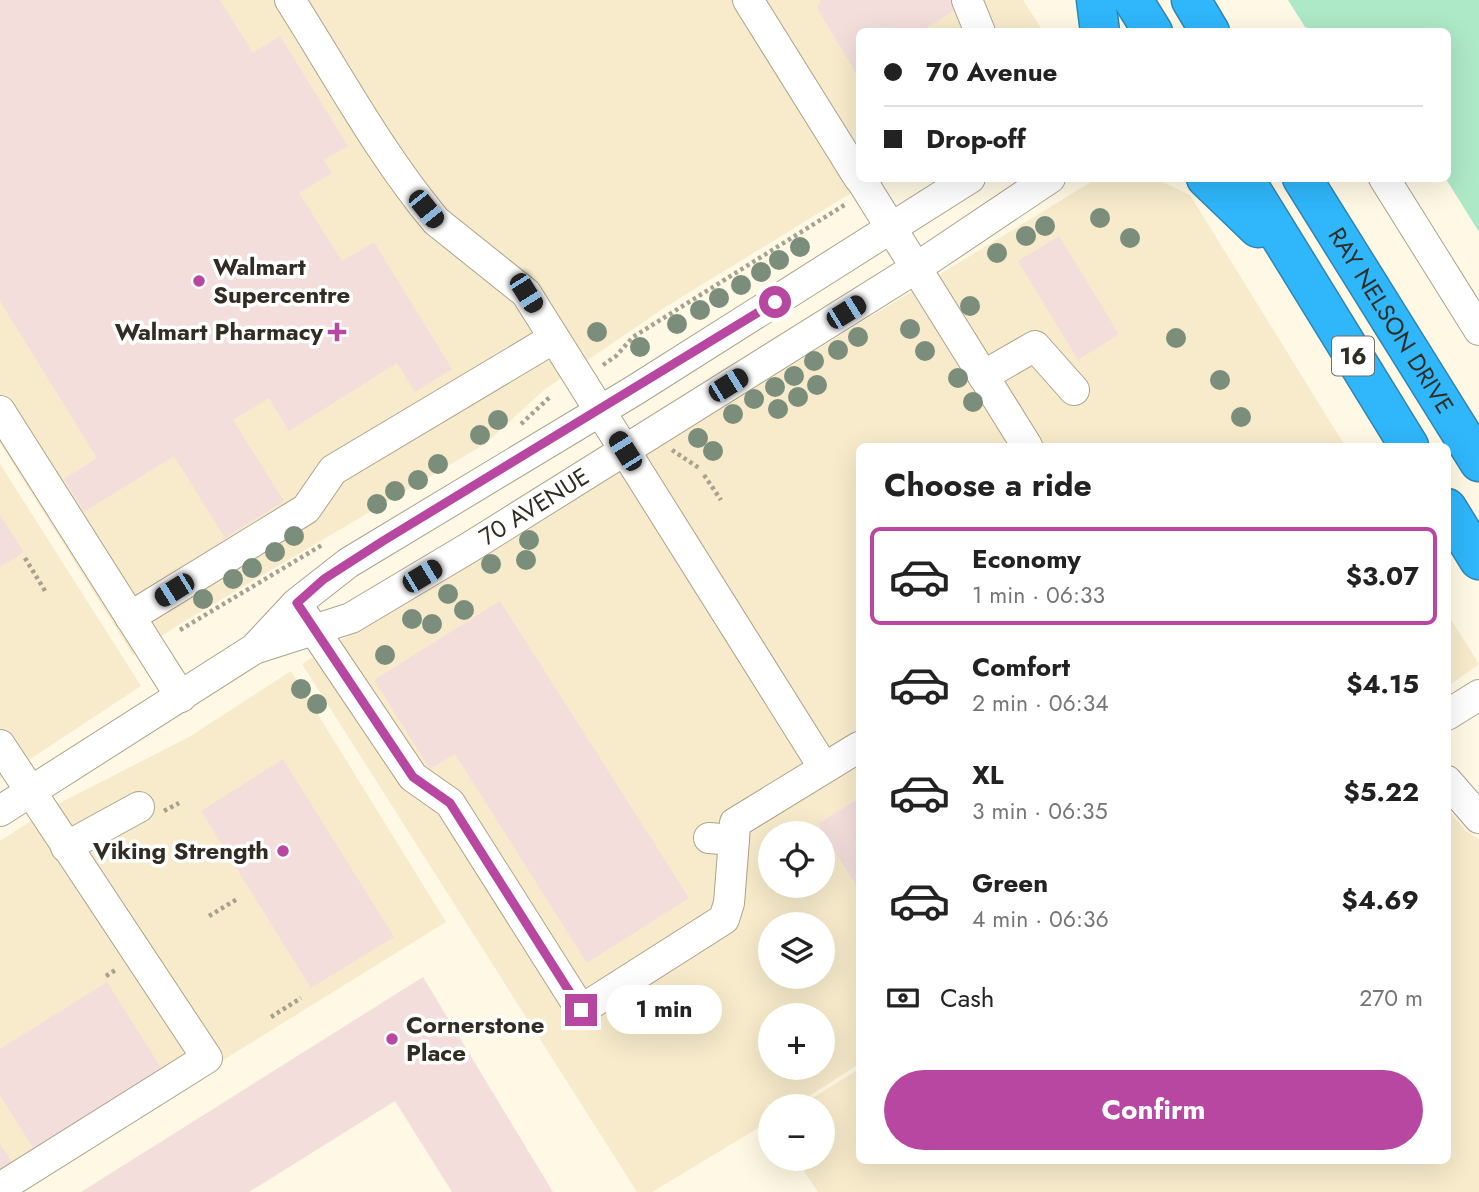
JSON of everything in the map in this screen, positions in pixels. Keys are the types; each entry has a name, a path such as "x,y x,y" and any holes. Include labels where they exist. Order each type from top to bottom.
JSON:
{"highway":[{"path":"1096,0 1100,28"},
{"path":"1133,0 1150,28"},
{"path":"1210,182 1298,266"},
{"name":"RAY NELSON DRIVE","path":"1246,182 1407,443"},
{"name":"RAY NELSON DRIVE","path":"1304,182 1479,462"},
{"path":"1451,515 1479,560"}],"street":[{"path":"290,0 394,164 436,222 526,293 824,768"},
{"path":"748,0 856,164"},
{"path":"967,0 978,28"},
{"path":"866,182 891,229 1025,443"},
{"name":"70 AVENUE","path":"0,811 254,649 297,603 348,563 600,410 964,182"},
{"name":"70 AVENUE","path":"254,649 351,618 625,451 916,268 1044,182"},
{"path":"1386,182 1479,330"},
{"path":"130,617 306,509 333,470 554,338"},
{"path":"983,376 1035,346 1074,390"},
{"path":"3,421 181,696"},
{"path":"297,603 413,777 450,803 581,1010 724,919 729,903 721,839 735,823 856,749"},
{"path":"1451,712 1479,695"},
{"path":"0,745 119,928 141,954 207,1058 0,1188"},
{"path":"1451,785 1479,818"},
{"path":"66,847 139,807"}],"path":[{"path":"603,365 616,356 633,337 842,206"},
{"path":"616,356 621,365"},
{"path":"676,453 699,468"},
{"path":"704,475 720,500"},
{"path":"25,558 45,591"},
{"path":"180,630 186,624"},
{"path":"209,916 239,898"},
{"path":"271,1017 301,998"}],"shaded area":[{"path":"0,0 1023,0 1041,28 856,28 856,182 869,182 667,306 544,390 485,444 183,622 133,655 0,443"},
{"path":"1091,182 1162,182 1190,195 1343,443 856,443 856,1066 835,1080 835,1003 758,1003 758,1080 834,1080 813,1094 758,1094 758,1128 652,1192 637,1192 302,664"},
{"path":"0,464 141,686 0,779"},
{"path":"1451,619 1479,664 1451,684"},
{"path":"291,671 446,922 10,1192 0,1192 0,841 56,805 189,737"},
{"path":"1451,814 1466,831 1479,839 1479,1192 818,1192 804,1171 835,1171 835,1094 819,1094 856,1071 856,1164 1451,1164"}],"green space":[{"path":"1288,0 1479,0 1479,232 1448,182 1451,182 1451,28 1305,27"}],"building":[{"name":"Walmart Supercentre","path":"0,0 220,0 253,53 280,36 348,146 324,160 332,173 299,193 342,261 374,242 452,369 415,392 397,363 289,431 269,398 233,420 284,501 225,538 174,456 84,512 64,479 97,458 0,301"},
{"path":"821,0 959,0 962,5 927,28 856,28 856,73 817,8"},
{"path":"1059,236 1119,334 1078,360 1018,261"},
{"path":"0,515 24,552 0,567"},
{"path":"500,601 689,898 587,963 455,754 430,769 374,680"},
{"name":"Viking Strength","path":"283,759 394,937 311,988 201,811"},
{"path":"856,800 856,885 835,851 835,821 823,821"},
{"name":"Cornerstone Place","path":"423,977 553,1192 452,1192 395,1101 249,1192 81,1192"},
{"path":"107,982 163,1071 35,1151 0,1095 0,1049"},
{"path":"0,1144 13,1164 0,1172"}],"place":[{"name":"Walmart Supercentre","path":"199,281"},
{"name":"Walmart Pharmacy","path":"337,332"},
{"name":"Viking Strength","path":"283,851"},
{"name":"Cornerstone Place","path":"392,1039"}],"route":[{"path":"581,1010 450,803 413,777 297,603 324,579 383,541 635,390 775,302"}]}
